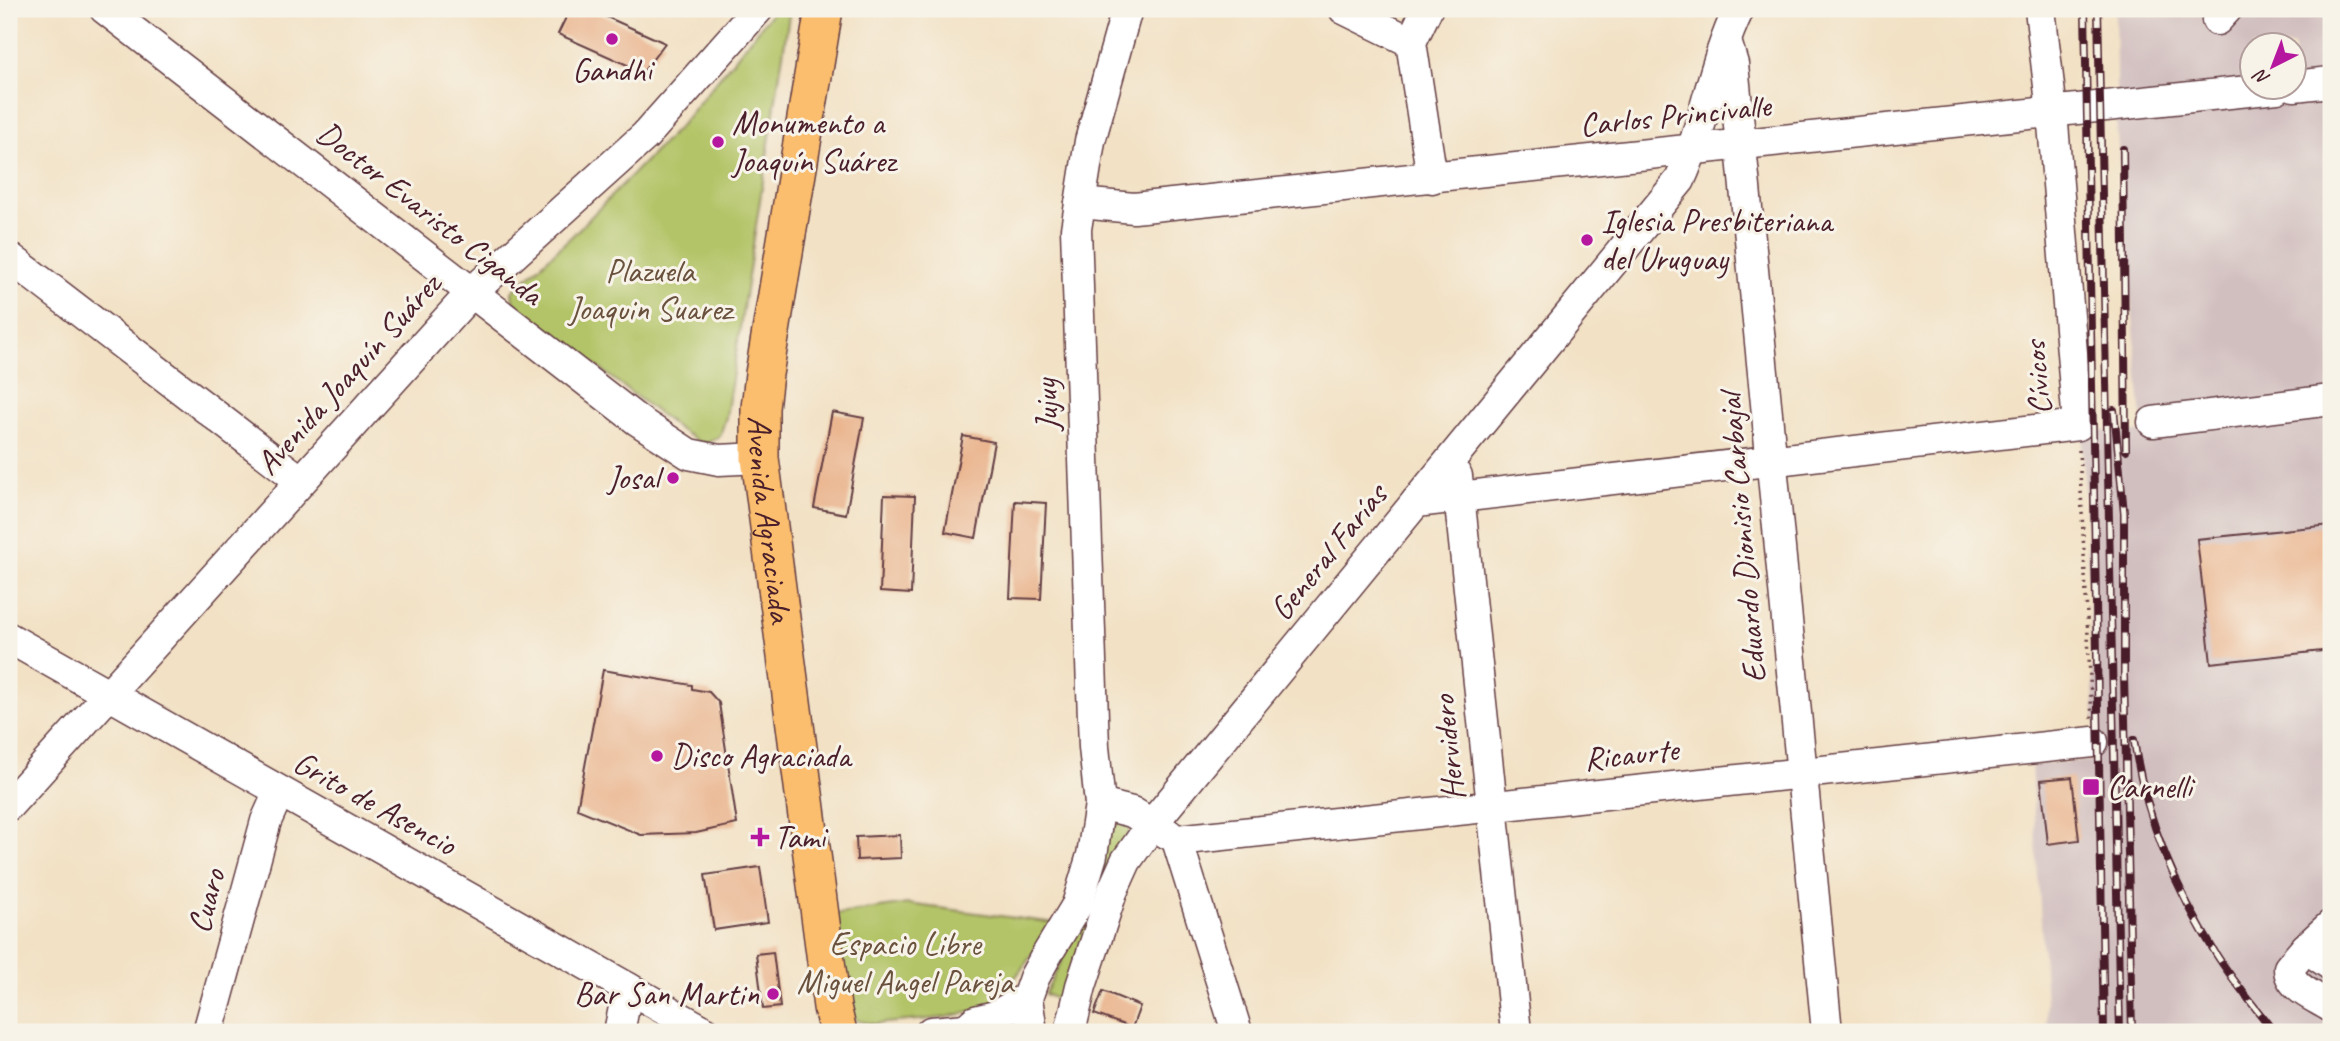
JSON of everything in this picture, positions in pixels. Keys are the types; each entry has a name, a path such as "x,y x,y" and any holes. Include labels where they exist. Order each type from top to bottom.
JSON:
{"main road":[{"name":"Avenida Agraciada","path":"800,9 739,381 737,417 750,458 838,1032"},
{"name":"Avenida Agraciada","path":"816,1032 782,804 750,458 824,9"}],"street":[{"name":"Doctor Evaristo Ciganda","path":"105,9 138,20 472,292 637,420 689,454 706,459 750,458"},
{"name":"Avenida Joaquín Suárez","path":"9,805 472,292 645,136 758,9"},
{"name":"Jujuy","path":"1027,998 1034,978 1077,905 1092,855 1101,804 1094,747 1076,229 1090,141 1127,9"},
{"path":"1344,9 1411,42"},
{"path":"1427,9 1411,42 1432,178"},
{"name":"General Farías","path":"1062,1031 1081,986 1112,892 1126,861 1153,823 1680,180 1693,150 1725,37 1739,9"},
{"name":"Cívicos","path":"2040,9 2052,112 2078,425"},
{"name":"Eduardo Dionisio Carbajal","path":"1725,37 1733,64 1827,1032"},
{"path":"2308,84 2331,82"},
{"name":"Carlos Princivalle","path":"1080,203 1134,208 2238,92"},
{"path":"9,257 301,481"},
{"path":"2153,422 2331,400"},
{"path":"1416,502 2078,425"},
{"name":"Hervidero","path":"1455,456 1516,1032"},
{"name":"Grito de Asencio","path":"9,638 628,989 711,1032"},
{"name":"Ricaurte","path":"1177,840 2093,742"},
{"name":"Cuaro","path":"208,1032 266,821 279,792"},
{"path":"1101,804 1132,812 1177,840 1237,1032"},
{"path":"2331,925 2289,968 2289,976 2296,985 2331,1007"},
{"path":"2306,948 2331,965"},
{"path":"619,1032 628,989"},
{"path":"931,1032 969,1031 975,1021 995,1016 1027,998"},
{"path":"1027,998 1053,1009 1062,1031"},
{"path":"1027,998 1032,1032"}],"path":[{"path":"2078,425 2153,422"},
{"name":"Cívicos","path":"2078,425 2093,742"}],"shaded area":[{"path":"2115,9 2331,9 2331,1032 2048,1032 2031,764 2096,760 2082,429 2143,433 2117,135"}],"green space":[{"name":"Plazuela Joaquin Suarez","path":"775,9 790,9 726,417 720,436 705,444 680,430 518,306 513,301 512,292 573,235 680,126"},
{"path":"1111,820 1130,826 1129,833 1063,1002 1045,994 1075,934"},
{"name":"Espacio Libre Miguel Angel Pareja","path":"908,904 1055,923 999,1000 982,1010 941,1018 874,1024 859,1021 848,1014 831,915"}],"building":[{"name":"Gandhi","path":"570,9 589,9 665,43 643,72 558,34"},
{"path":"832,412 864,418 846,514 814,508"},
{"path":"963,436 994,442 976,538 945,532"},
{"path":"884,495 915,496 911,594 880,592"},
{"path":"1015,501 1046,503 1041,599 1010,598"},
{"path":"2331,525 2331,650 2211,663 2197,539"},
{"name":"Disco Agraciada","path":"603,670 692,685 692,689 709,692 719,703 737,824 696,833 641,835 577,809"},
{"path":"2072,777 2079,840 2048,844 2041,780"},
{"path":"900,835 901,858 857,860 856,837"},
{"path":"760,867 768,922 714,930 705,875"},
{"path":"773,952 780,1007 763,1009 756,954"},
{"path":"1103,991 1140,1006 1132,1028 1094,1014"}],"railway":[{"path":"2085,9 2104,1032"},
{"path":"2098,9 2120,1032"},
{"path":"2123,149 2126,450"},
{"path":"2114,410 2124,513 2124,675 2132,1032"},
{"path":"2134,740 2154,825 2187,904 2216,954 2274,1032"}],"place":[{"name":"Gandhi","path":"612,39"},
{"name":"Monumento a Joaquín Suárez","path":"718,142"},
{"name":"Iglesia Presbiteriana del Uruguay","path":"1587,240"},
{"name":"Josal","path":"673,478"},
{"name":"Disco Agraciada","path":"657,756"},
{"name":"Carnelli","path":"2091,787"},
{"name":"Tami","path":"760,837"},
{"name":"Bar San Martin","path":"773,994"}]}
